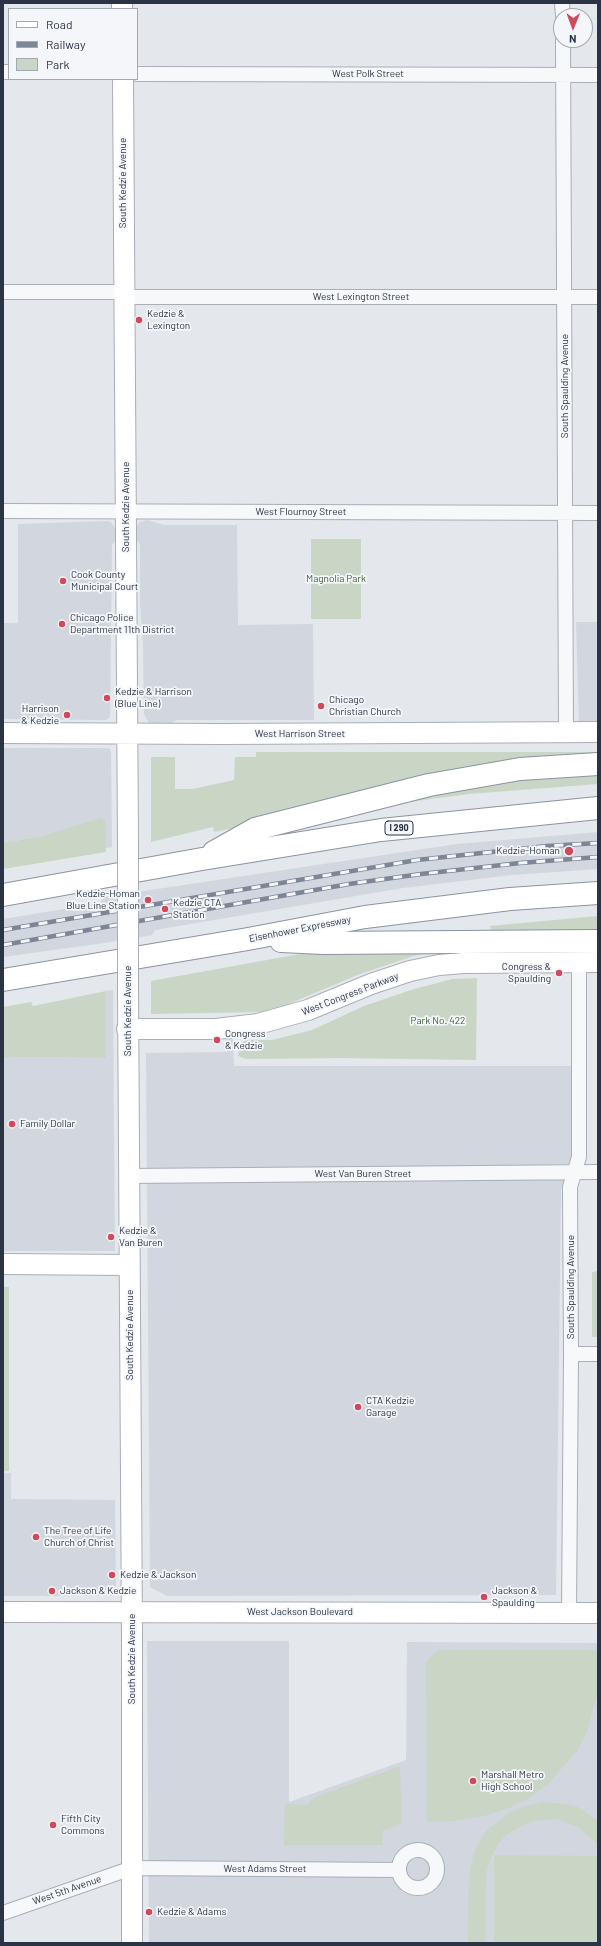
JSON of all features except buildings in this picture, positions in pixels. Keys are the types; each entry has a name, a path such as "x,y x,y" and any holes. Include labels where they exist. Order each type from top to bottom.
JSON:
{"highway":[{"path":"202,859 255,829 373,798 429,785 497,773 557,766 598,764"},
{"name":"I 290","path":"3,895 202,859 381,830 598,808"},
{"name":"Eisenhower Expressway","path":"3,980 248,939 365,917 510,899 598,893"},
{"path":"248,939 324,943 598,941"}],"main road":[{"name":"South Kedzie Avenue","path":"123,80 128,733 127,1029 132,1612 132,1943"},
{"name":"West Harrison Street","path":"3,733 598,732"},
{"name":"West Congress Parkway","path":"127,1029 216,1029 258,1024 308,1010 371,984 439,965 464,963 589,962"},
{"path":"3,1264 129,1265"},
{"name":"West Jackson Boulevard","path":"3,1612 598,1613"}],"street":[{"name":"South Spaulding Avenue","path":"563,48 566,732"},
{"name":"West Polk Street","path":"138,74 598,75"},
{"name":"West Lexington Street","path":"3,292 124,295 598,297"},
{"name":"West Flournoy Street","path":"3,511 598,513"},
{"name":"South Spaulding Avenue","path":"569,1613 571,1354 570,1187 579,1157 589,962"},
{"name":"West Van Buren Street","path":"128,1176 598,1172"},
{"path":"571,1354 598,1354"},
{"name":"West Adams Street","path":"132,1868 399,1870"},
{"name":"West 5th Avenue","path":"3,1913 132,1868"}],"shaded area":[{"path":"147,520 164,525 237,525 238,625 313,624 314,720 176,720 168,726 153,725 148,722 144,714 143,645 140,603 140,544 135,535 136,526 140,522"},
{"name":"Chicago Police Department 11th District","path":"111,522 115,528 116,541 112,545 109,718 105,720 3,719 3,623 18,623 18,524"},
{"path":"576,622 598,622 598,721 579,721"},
{"path":"3,748 109,748 111,753 112,847 106,848 106,821 42,836 3,843"},
{"path":"598,832 598,869 512,875 403,888 155,930 152,935 3,957 3,919 100,903 104,897 457,844"},
{"path":"113,990 115,1251 3,1251 3,1057 106,1058 106,991"},
{"name":"CTA Kedzie Garage","path":"225,1037 233,1037 234,1066 573,1066 573,1159 561,1190 556,1595 167,1596 150,1587 146,1053 227,1052"},
{"path":"3,1473 11,1473 11,1499 115,1500 116,1596 3,1596"},
{"name":"Marshall Metro High School","path":"147,1641 289,1641 289,1802 406,1760 407,1642 598,1643 598,1943 149,1943"}],"green space":[{"name":"Magnolia Park","path":"311,539 361,539 361,619 311,619"},
{"path":"256,752 598,752 598,755 214,832 213,827 151,842 151,757 175,757 175,789 193,789 234,780 235,757 256,757"},
{"path":"598,772 598,784 469,794 401,803 477,782"},
{"path":"101,818 106,821 106,852 3,869 3,843 42,836"},
{"path":"598,916 598,933 492,933 490,926"},
{"path":"311,952 436,952 414,956 360,974 279,1008 264,1012 151,1014 151,981"},
{"name":"Park No. 422","path":"477,978 476,1060 342,1058 246,1059 238,1056 241,1043 246,1040 272,1040 312,1030 364,1006 411,990 452,979"},
{"path":"106,991 106,1058 3,1057 3,1007 31,1002 33,1006"},
{"path":"598,1271 598,1337 592,1337 592,1272"},
{"path":"3,1287 9,1287 9,1471 3,1471"},
{"path":"438,1650 598,1650 597,1694 587,1732 577,1751 548,1784 529,1798 509,1808 484,1816 455,1821 427,1822 426,1662"},
{"path":"400,1766 402,1823 382,1831 383,1845 284,1845 285,1804 307,1805 313,1798"},
{"path":"542,1802 566,1804 578,1807 597,1820 598,1845 578,1827 556,1819 534,1821 523,1825 505,1836 498,1844 488,1865 486,1876 485,1943 468,1943 469,1876 474,1851 487,1830 506,1815 516,1809"},
{"path":"494,1855 598,1856 598,1943 494,1943"}],"railway":[{"path":"3,930 417,860 547,846 598,843"},
{"path":"3,945 349,884 520,863 598,857"}],"place":[{"name":"Kedzie & Lexington","path":"139,320"},
{"name":"Cook County Municipal Court","path":"63,581"},
{"name":"Chicago Police Department 11th District","path":"62,624"},
{"name":"Kedzie & Harrison (Blue Line)","path":"107,698"},
{"name":"Chicago Christian Church","path":"321,706"},
{"name":"Harrison & Kedzie","path":"67,715"},
{"name":"Kedzie-Homan","path":"569,851"},
{"name":"Kedzie-Homan Blue Line Station","path":"148,900"},
{"name":"Kedzie CTA Station","path":"165,909"},
{"name":"Congress & Spaulding","path":"559,973"},
{"name":"Congress & Kedzie","path":"217,1040"},
{"name":"Family Dollar","path":"12,1124"},
{"name":"Kedzie & Van Buren","path":"111,1237"},
{"name":"CTA Kedzie Garage","path":"358,1407"},
{"name":"The Tree of Life Church of Christ","path":"36,1537"},
{"name":"Kedzie & Jackson","path":"112,1575"},
{"name":"Jackson & Kedzie","path":"52,1591"},
{"name":"Jackson & Spaulding","path":"484,1597"},
{"name":"Marshall Metro High School","path":"473,1781"},
{"name":"Fifth City Commons","path":"53,1825"},
{"name":"Kedzie & Adams","path":"149,1912"}]}
